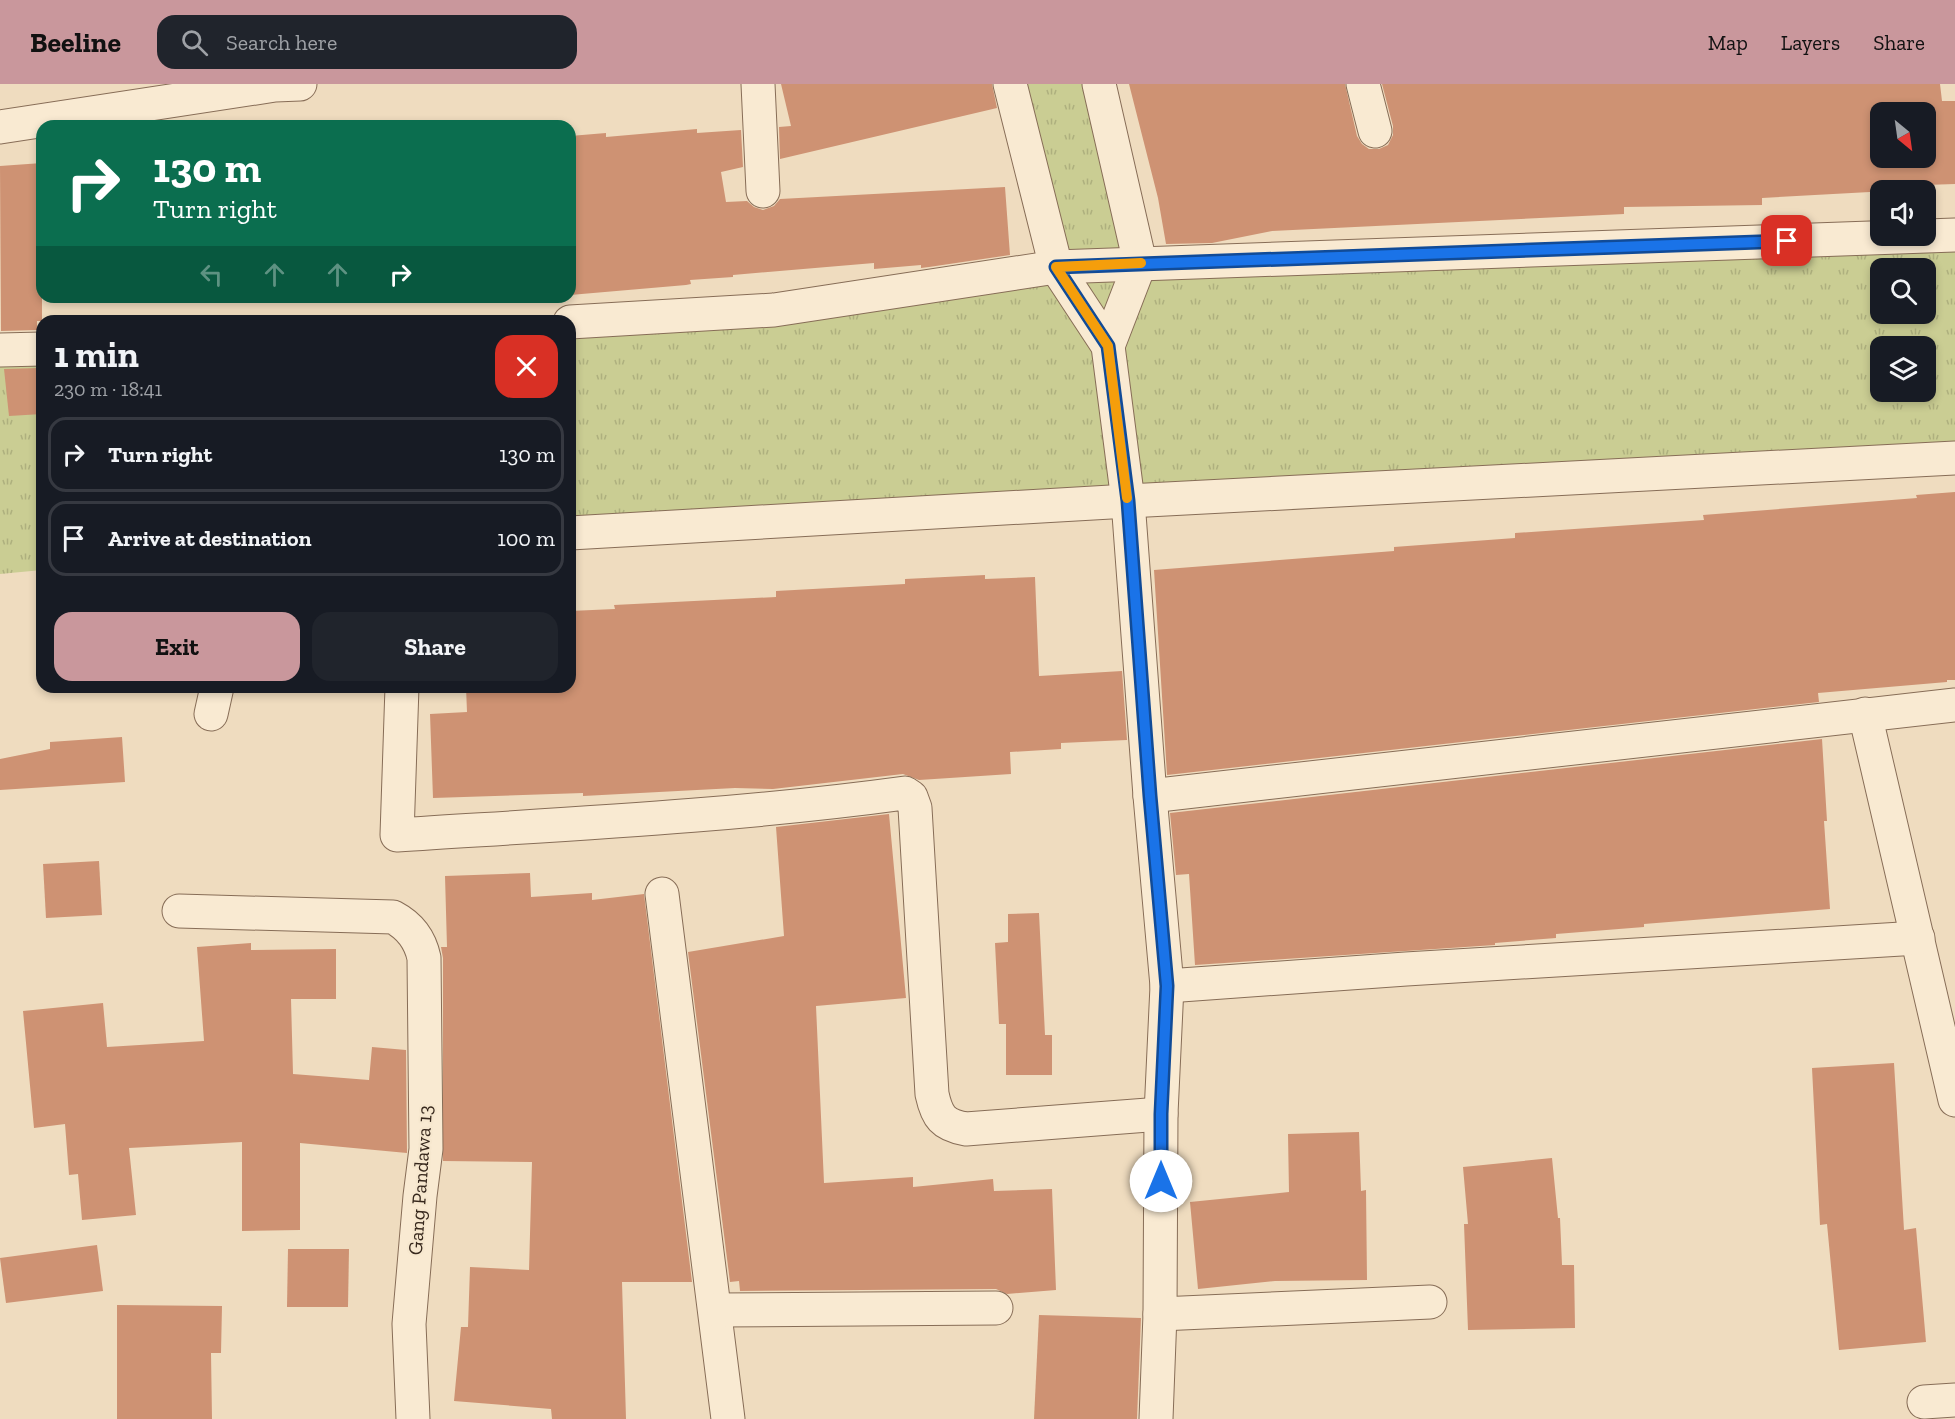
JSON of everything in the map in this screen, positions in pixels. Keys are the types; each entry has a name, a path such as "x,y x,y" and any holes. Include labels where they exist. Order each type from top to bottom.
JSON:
{"street":[{"path":"40,120 283,84"},
{"path":"758,84 763,191"},
{"path":"1010,84 1056,267 1108,346 1128,501 1167,986 1161,1114 1160,1314 1156,1419"},
{"path":"1099,84 1140,263 1108,346"},
{"path":"1363,84 1375,131"},
{"path":"0,126 36,121"},
{"path":"576,322 774,310 1056,267 1955,235"},
{"path":"0,350 36,349"},
{"path":"576,533 1955,458"},
{"path":"402,693 397,835 811,806 905,793 911,797 915,808 932,1094 941,1118 953,1127 966,1129 1161,1114"},
{"path":"1150,796 1955,705"},
{"path":"1865,714 1955,1100"},
{"path":"662,894 728,1419"},
{"name":"Gang Pandawa 13","path":"179,911 393,917 413,932 422,948 426,1149 410,1323 414,1419"},
{"path":"1167,986 1918,938"},
{"path":"1160,1314 1430,1302"},
{"path":"716,1310 996,1308"}],"green space":[{"path":"1010,84 1099,84 1140,263 1870,238 1870,246 1936,246 1936,236 1955,235 1955,458 576,533 576,321 1056,267"},
{"path":"36,349 36,571 0,574 0,350"}],"building":[{"path":"781,84 992,84 997,108 780,159 779,127 791,126"},
{"path":"1129,84 1345,84 1357,136 1369,149 1379,149 1388,145 1393,135 1393,126 1382,84 1940,84 1942,101 1955,101 1955,184 1936,185 1936,180 1870,180 1870,192 1762,198 1762,205 1624,207 1624,214 1272,231 1212,243 1166,244 1158,198"},
{"path":"697,129 697,133 741,130 743,167 721,172 726,202 747,201 763,210 774,206 780,199 1005,187 1010,255 921,268 921,265 874,269 874,263 733,275 733,277 690,280 691,284 686,285 576,294 576,136 606,133 606,137"},
{"path":"36,163 36,303 42,303 42,315 36,315 36,330 1,331 0,166"},
{"path":"36,368 36,414 9,416 4,369"},
{"path":"1955,492 1955,680 1818,693 1819,702 1167,775 1154,570 1394,551 1394,547 1515,538 1515,533 1704,520 1703,515 1917,498 1916,495"},
{"path":"985,575 985,579 1035,577 1039,676 1122,671 1127,740 1061,743 1061,749 1010,752 1011,774 919,780 903,774 773,789 735,788 583,796 583,793 433,798 430,714 467,712 466,693 576,693 576,611 615,609 614,605 776,597 776,591 905,584 905,579"},
{"path":"122,737 125,782 0,790 0,759 50,749 50,742"},
{"path":"1822,739 1827,821 1824,821 1830,909 1644,924 1644,927 1556,934 1556,938 1495,943 1495,945 1195,965 1189,874 1176,875 1170,813"},
{"path":"889,814 906,998 816,1006 824,1183 913,1177 913,1187 993,1179 994,1191 1052,1189 1056,1290 1007,1294 996,1289 740,1291 739,1281 730,1282 688,952 784,936 776,827"},
{"path":"99,861 102,915 46,918 43,864"},
{"path":"530,873 531,897 592,893 592,900 644,894 692,1282 622,1282 626,1419 552,1419 551,1409 454,1401 461,1327 468,1327 470,1267 529,1270 532,1162 443,1161 443,958 441,947 447,947 445,876"},
{"path":"1039,913 1045,1035 1052,1035 1052,1075 1006,1075 1006,1024 999,1024 995,943 1008,942 1008,914"},
{"path":"251,943 251,950 336,949 336,999 291,999 293,1074 369,1080 372,1047 406,1050 407,1153 300,1143 300,1230 242,1231 242,1142 129,1148 136,1215 82,1220 78,1174 69,1175 65,1124 34,1128 23,1011 103,1003 107,1047 204,1041 197,947"},
{"path":"1894,1063 1904,1230 1916,1228 1926,1342 1839,1350 1827,1224 1820,1225 1812,1068"},
{"path":"1359,1132 1361,1191 1366,1190 1367,1280 1275,1281 1198,1289 1190,1202 1289,1192 1288,1134"},
{"path":"1552,1158 1558,1218 1560,1218 1562,1265 1574,1265 1575,1328 1468,1330 1464,1224 1468,1224 1463,1167"},
{"path":"97,1245 103,1291 6,1303 0,1258"},
{"path":"288,1249 349,1249 348,1307 287,1307"},
{"path":"117,1305 222,1306 221,1353 211,1353 212,1419 117,1419"},
{"path":"1039,1315 1141,1318 1137,1419 1034,1419"}],"slow traffic":[{"path":"1127,498 1108,346 1056,267 1141,263"}],"route":[{"path":"1161,1181 1161,1114 1167,986 1128,501 1108,346 1056,267 1787,241"}]}
